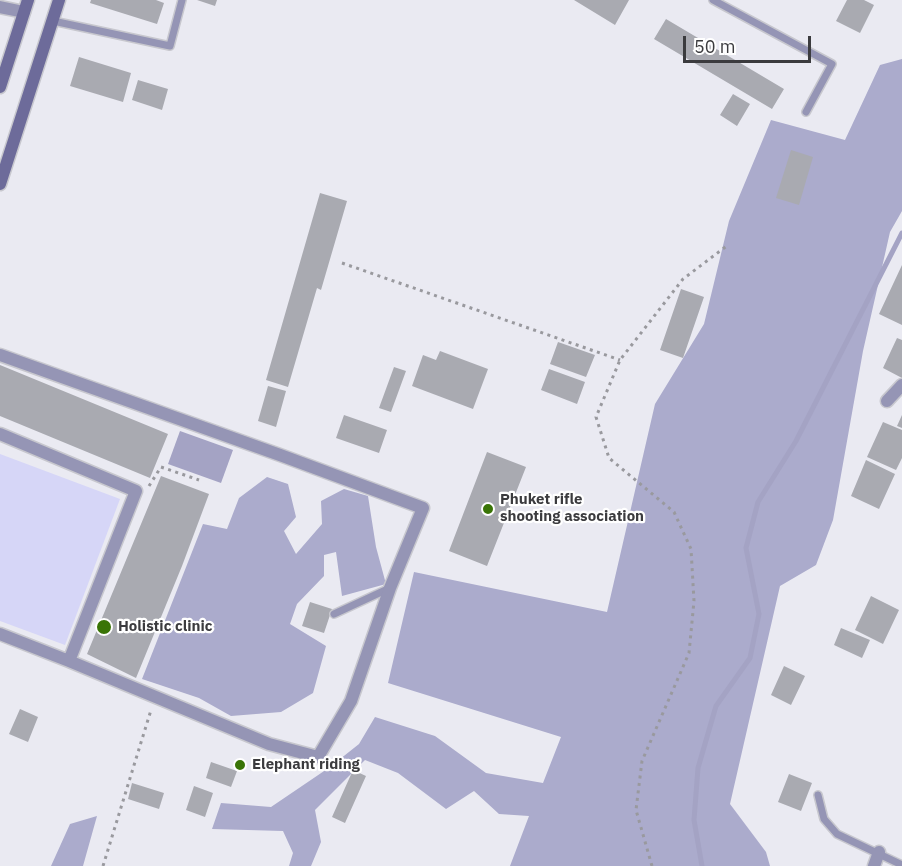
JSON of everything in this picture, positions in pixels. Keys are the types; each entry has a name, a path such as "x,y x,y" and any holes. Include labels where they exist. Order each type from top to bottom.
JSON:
{"main road":[{"path":"0,184 59,0"},
{"path":"0,87 26,6"}],"street":[{"path":"0,6 26,6"},
{"path":"0,355 280,454 423,508 390,588 351,701 318,757 269,744 0,634"},
{"path":"887,401 902,385"},
{"path":"0,434 136,491 69,662"},
{"path":"874,866 879,852"}],"lane":[{"path":"53,21 170,46 182,0"},
{"path":"713,0 832,64 806,112"},
{"path":"334,614 390,588"},
{"path":"818,795 824,819 837,834 879,852 902,865"}],"path":[{"path":"651,866 636,810 642,760 689,653 694,601 691,549 674,512 609,458 596,417 620,360 683,279 728,245"},
{"path":"342,263 620,360"},
{"path":"136,491 150,486 161,466 200,480"},
{"path":"103,866 155,697"}],"shaded area":[{"path":"902,59 902,211 890,232 863,351 833,520 816,565 780,586 730,804 766,852 770,866 510,866 529,816 499,814 474,791 446,809 398,773 365,760 315,810 321,842 311,866 289,866 293,853 283,831 212,829 221,803 271,807 330,767 359,744 375,717 435,736 486,773 543,783 561,737 388,683 414,572 607,612 655,404 704,324 729,221 771,120 845,140 880,65"},
{"path":"180,431 233,450 221,483 168,464"},
{"path":"0,454 120,499 65,645 0,621"},
{"path":"267,477 288,484 296,517 284,531 296,554 322,524 321,501 344,489 368,496 376,547 386,584 342,596 336,552 324,555 324,576 297,604 290,624 326,646 313,693 281,712 231,716 199,698 142,679 203,524 227,529 239,498"},
{"path":"97,816 83,866 51,866 70,824"}],"building":[{"path":"91,0 156,0 164,3 157,24 90,3"},
{"path":"197,0 217,0 215,6"},
{"path":"574,0 629,0 615,25"},
{"path":"847,0 864,0 874,5 860,33 836,21"},
{"path":"666,19 784,89 772,109 654,39"},
{"path":"79,57 131,73 123,102 70,86"},
{"path":"138,80 168,89 162,110 132,100"},
{"path":"733,94 750,104 737,126 720,115"},
{"path":"791,150 813,157 799,205 776,198"},
{"path":"320,193 347,201 321,290 317,288 288,387 266,380"},
{"path":"902,265 902,325 879,314"},
{"path":"681,289 704,297 683,358 660,350"},
{"path":"897,338 902,340 902,378 883,368"},
{"path":"558,342 595,355 586,377 550,364"},
{"path":"440,351 488,369 473,409 412,386 423,355 436,360"},
{"path":"0,365 168,434 150,478 0,416"},
{"path":"394,367 406,371 391,412 379,408"},
{"path":"549,369 585,382 577,404 541,390"},
{"path":"268,386 286,391 276,427 258,421"},
{"path":"344,415 387,430 379,453 336,438"},
{"path":"902,415 902,428 897,426"},
{"path":"883,422 902,430 902,458 896,470 867,457"},
{"name":"Phuket rifle shooting association","path":"487,452 526,467 487,566 449,551"},
{"path":"866,460 895,474 879,509 851,496"},
{"path":"161,476 209,494 136,678 87,654"},
{"path":"871,596 899,610 883,644 855,630"},
{"path":"310,602 332,609 324,633 302,626"},
{"path":"841,628 870,640 862,658 834,645"},
{"path":"784,666 805,676 791,705 771,695"},
{"path":"20,709 38,717 28,742 9,734"},
{"path":"211,762 237,771 231,787 206,778"},
{"path":"353,770 366,776 345,823 332,817"},
{"path":"789,774 812,783 801,811 778,802"},
{"path":"132,783 164,793 159,809 128,799"},
{"path":"194,786 213,793 205,817 186,810"}],"waterway":[{"path":"702,866 694,820 698,768 716,706 750,658 759,614 746,548 758,502 796,441 902,233"}],"place":[{"name":"Phuket rifle shooting association","path":"488,509"},
{"name":"Holistic clinic","path":"104,627"},
{"name":"Elephant riding","path":"240,765"}]}
